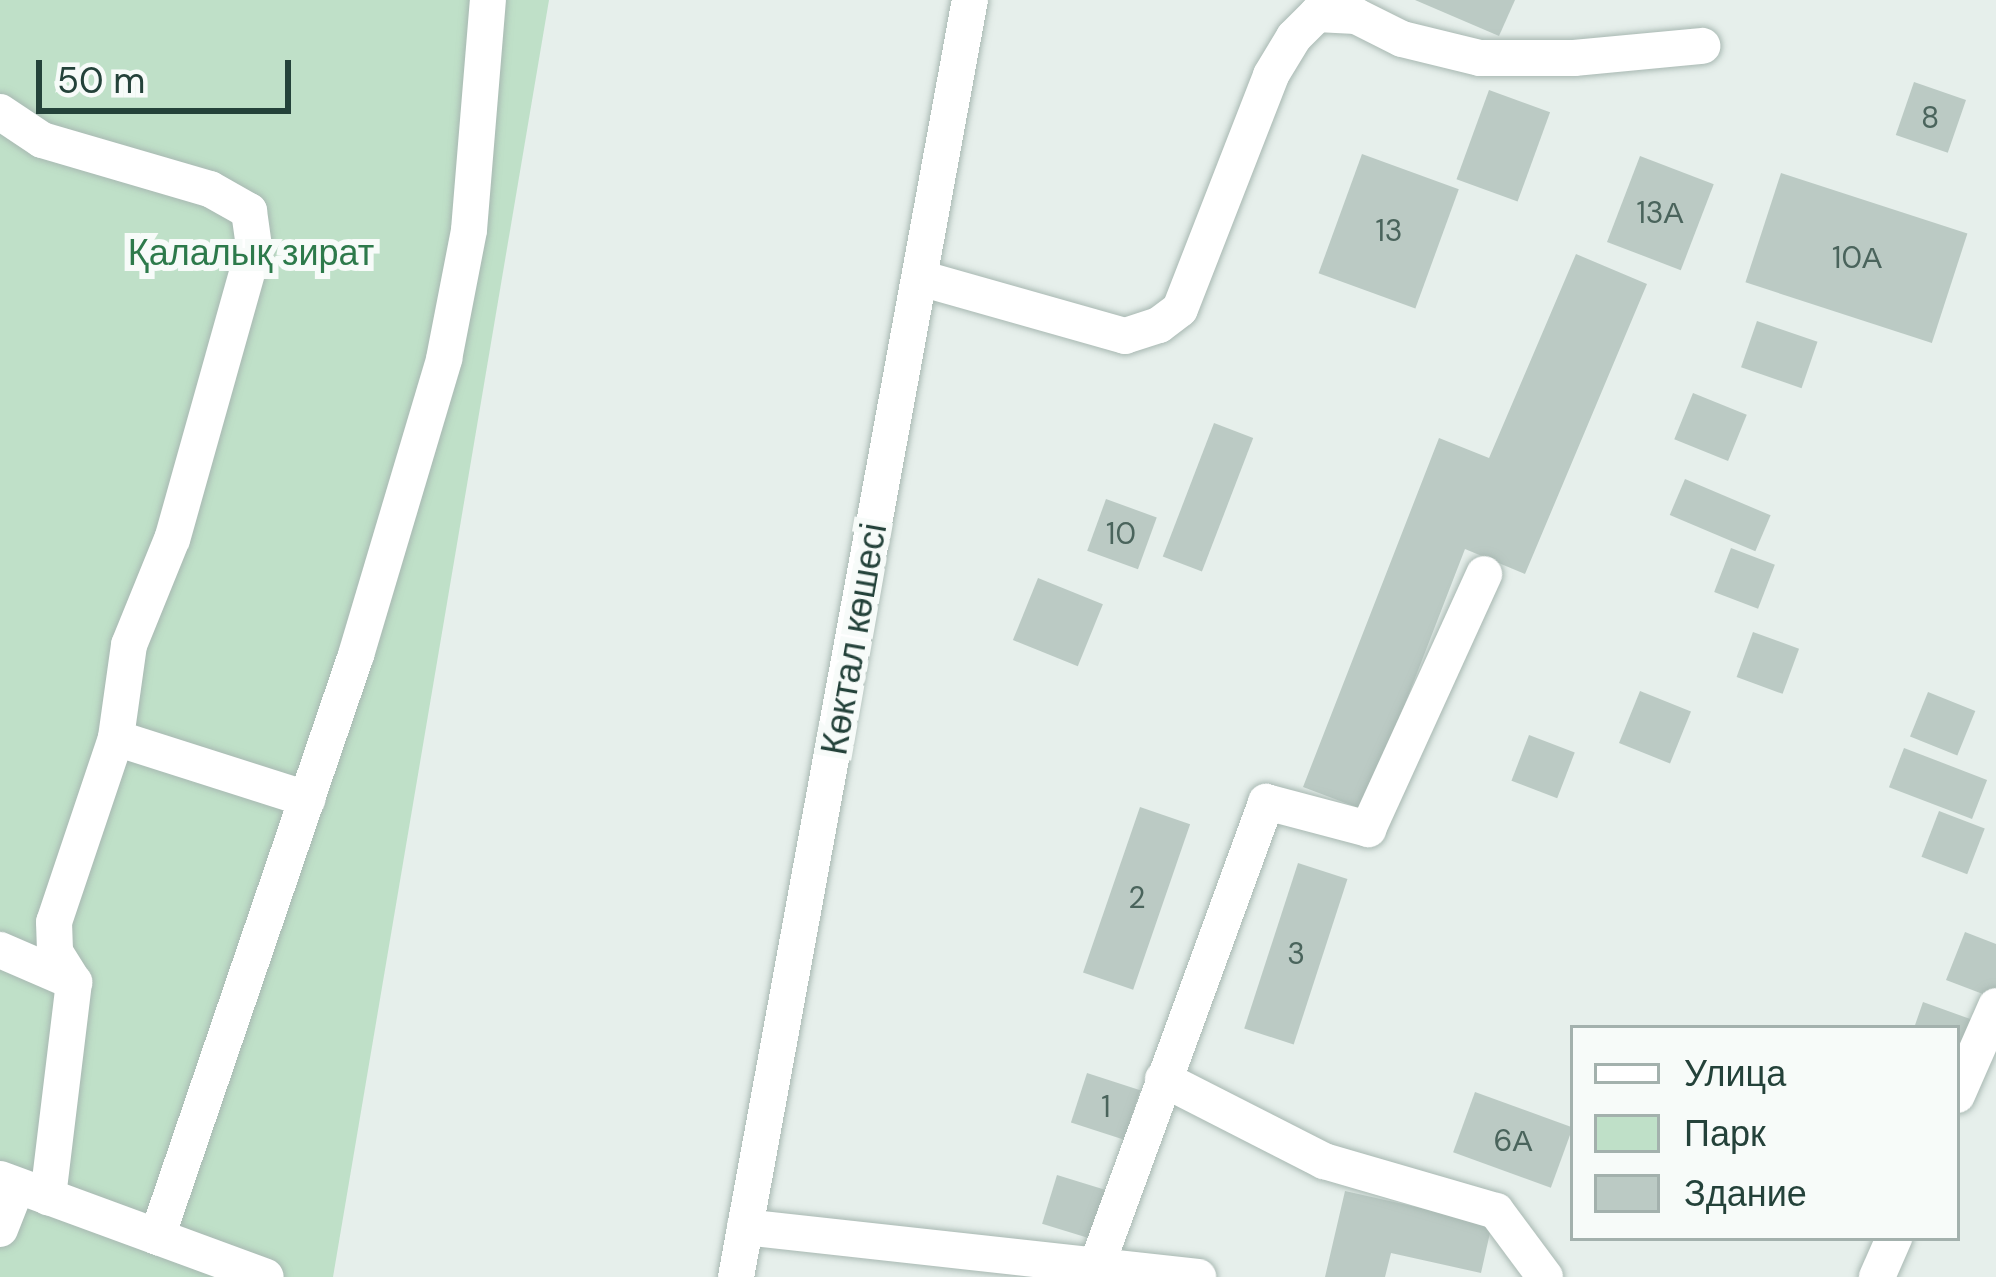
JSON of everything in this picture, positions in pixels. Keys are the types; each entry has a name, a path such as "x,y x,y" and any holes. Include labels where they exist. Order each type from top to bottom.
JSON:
{"street":[{"path":"157,1237 307,799 444,359 469,230 488,0"},
{"name":"Көктал көшесі","path":"736,1277 970,0"},
{"path":"920,278 1125,336 1159,325 1180,309 1271,75 1294,37 1317,14 1356,16 1402,39 1480,58 1574,58 1702,46"},
{"path":"0,112 42,140 210,188 249,211 254,248 172,539 129,645 116,738 54,922 56,952 74,982 22,1187 0,1229"},
{"path":"1098,1262 1265,802 1368,829 1484,574"},
{"path":"116,738 307,799"},
{"path":"0,950 74,982"},
{"path":"1960,1088 1996,1006"},
{"path":"1163,1079 1324,1161 1496,1211 1545,1277"},
{"path":"22,1187 266,1277"},
{"path":"745,1228 1098,1262 1198,1277"},
{"path":"1877,1277 1893,1241"}],"green space":[{"name":"Қалалық зират","path":"0,0 549,0 333,1277 0,1277"}],"building":[{"path":"1415,0 1515,0 1499,36"},
{"path":"1914,82 1966,100 1948,153 1896,135"},
{"path":"1489,90 1550,112 1518,202 1457,179"},
{"path":"1362,154 1459,189 1415,309 1319,273"},
{"path":"1640,156 1714,184 1681,270 1607,242"},
{"path":"1781,173 1967,234 1932,343 1745,282"},
{"path":"1576,254 1647,284 1525,574 1465,549 1364,810 1303,787 1439,438 1489,458"},
{"path":"1757,321 1818,342 1802,388 1741,367"},
{"path":"1693,393 1747,415 1728,461 1674,439"},
{"path":"1214,423 1253,438 1202,572 1163,557"},
{"path":"1685,479 1771,515 1755,551 1670,515"},
{"path":"1106,499 1157,517 1138,569 1087,551"},
{"path":"1731,548 1775,565 1758,609 1714,592"},
{"path":"1038,578 1103,604 1078,666 1013,640"},
{"path":"1753,632 1799,649 1783,694 1737,677"},
{"path":"1640,691 1691,712 1670,764 1619,743"},
{"path":"1928,692 1975,711 1957,756 1910,737"},
{"path":"1529,735 1575,753 1557,798 1511,781"},
{"path":"1904,748 1987,780 1972,819 1889,787"},
{"path":"1140,807 1190,824 1133,990 1083,972"},
{"path":"1939,811 1985,829 1967,874 1921,857"},
{"path":"1298,863 1347,879 1294,1045 1244,1028"},
{"path":"1965,932 1996,944 1996,999 1946,980"},
{"path":"1923,1002 1973,1020 1960,1054 1960,1025 1915,1025"},
{"path":"1087,1073 1140,1090 1124,1140 1071,1122"},
{"path":"1475,1092 1570,1127 1551,1188 1453,1152"},
{"path":"1057,1175 1106,1190 1091,1239 1042,1224"},
{"path":"1345,1191 1492,1224 1481,1273 1391,1253 1385,1277 1325,1277"}]}
